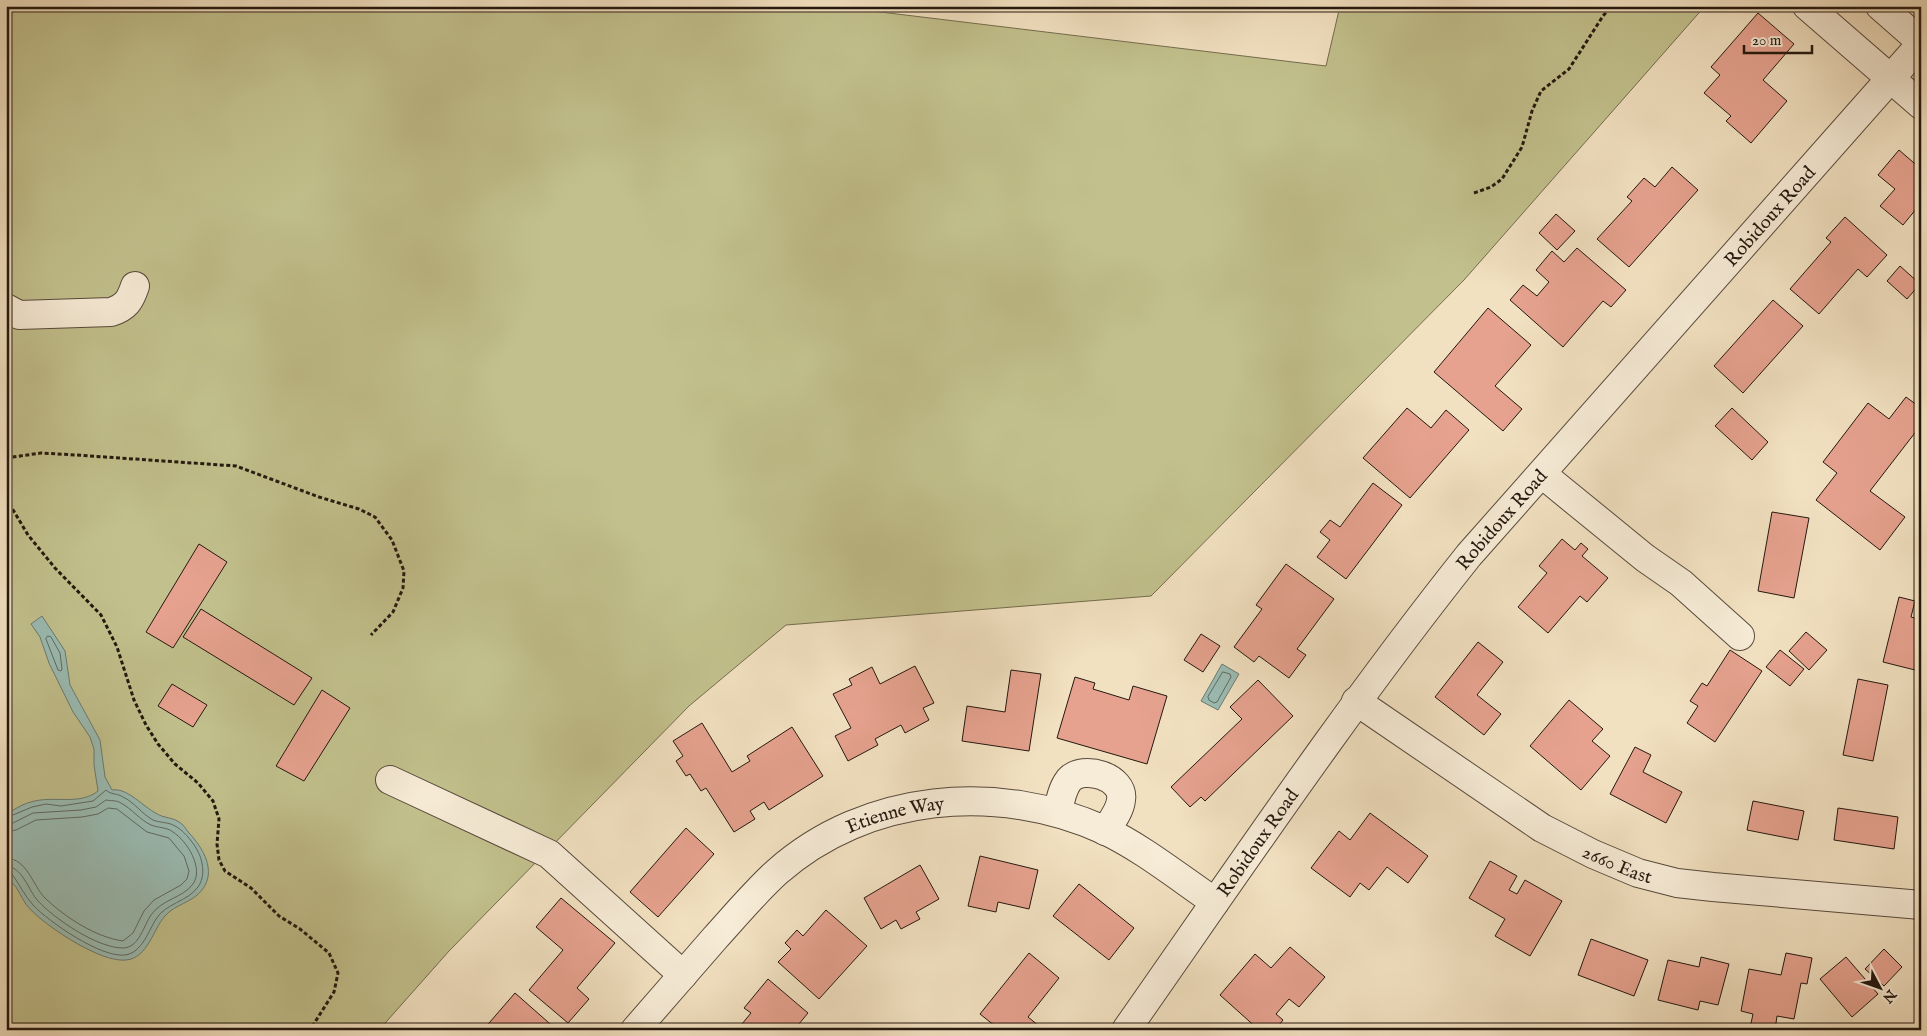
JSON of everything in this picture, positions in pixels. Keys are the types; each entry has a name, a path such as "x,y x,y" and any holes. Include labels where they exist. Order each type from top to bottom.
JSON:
{"street":[{"path":"1807,6 1921,105"},
{"path":"1880,6 1921,43"},
{"name":"Robidoux Road","path":"1126,1030 1356,701 1411,627 1469,555 1921,43"},
{"path":"6,308 19,315 111,312 122,308 130,301 135,286"},
{"path":"1542,474 1645,558 1681,583 1740,636"},
{"name":"2660 East","path":"1356,701 1486,792 1542,828 1593,854 1638,873 1704,886 1921,905"},
{"path":"1058,812 1064,789 1077,774 1086,772 1107,778 1116,784 1121,792 1121,801 1117,812 1105,831"},
{"path":"390,780 549,854 683,974"},
{"name":"Etienne Way","path":"635,1030 742,907 778,872 818,842 865,818 912,806 949,802 995,801 1058,812 1105,831 1126,843 1215,902"}],"path":[{"path":"1474,193 1491,187 1502,179 1522,147 1532,111 1541,91 1569,69 1612,6"},
{"path":"6,458 41,454 76,455 236,466 287,486 359,509 374,517 392,540 404,571 403,588 393,612 371,635"},
{"path":"6,498 28,535 55,568 101,615 117,647 134,700 158,744 175,764 198,783 213,801 219,819 217,844 219,860 225,871 251,888 279,916 300,929 329,953 338,973 334,992 310,1030"}],"shaded area":[{"path":"6,6 831,6 1326,66 1340,6 1705,6 1464,280 1151,596 786,625 689,706 449,951 379,1030 6,1030"}],"water":[{"path":"42,616 65,651 70,685 100,740 105,777 112,790 125,792 158,815 174,819 180,823 199,846 206,860 208,875 202,890 165,916 145,949 134,958 126,960 103,956 61,934 28,907 7,875 5,856 6,814 21,806 39,800 83,798 98,791 94,765 94,749 90,737 73,712 49,663 40,637 31,624"},
{"path":"1222,664 1239,674 1218,710 1201,701"}],"building":[{"path":"1758,13 1794,44 1763,80 1787,101 1751,143 1726,121 1731,116 1704,93 1720,75 1711,67"},
{"path":"1899,150 1921,169 1921,211 1917,208 1903,225 1880,206 1895,189 1878,175"},
{"path":"1672,167 1698,190 1629,267 1597,239 1632,201 1627,197 1644,178 1655,187"},
{"path":"1556,214 1575,231 1557,250 1539,233"},
{"path":"1845,217 1887,255 1867,277 1858,269 1819,314 1790,289 1831,242 1826,238"},
{"path":"1577,248 1626,290 1611,307 1603,301 1563,347 1510,300 1523,285 1537,296 1549,282 1536,270 1552,251 1564,262"},
{"path":"1900,266 1920,284 1907,299 1887,281"},
{"path":"1773,300 1803,326 1743,393 1714,366"},
{"path":"1488,308 1531,345 1495,386 1522,409 1503,431 1434,372"},
{"path":"1906,397 1921,408 1921,425 1870,491 1905,517 1880,550 1816,500 1837,473 1823,462 1868,403 1889,419"},
{"path":"1407,408 1431,428 1446,410 1469,430 1410,498 1363,458"},
{"path":"1732,408 1768,442 1752,460 1715,426"},
{"path":"1373,483 1402,505 1346,579 1317,557 1330,540 1320,532 1330,520 1340,527"},
{"path":"1772,512 1809,518 1794,598 1758,591"},
{"path":"1562,539 1575,550 1581,543 1588,549 1582,556 1608,578 1587,602 1580,596 1548,633 1518,607 1547,573 1539,566"},
{"path":"199,544 227,562 173,648 146,632"},
{"path":"1286,564 1334,599 1297,649 1306,655 1289,678 1259,656 1254,662 1234,647 1262,609 1256,605"},
{"path":"1899,597 1915,601 1911,617 1921,620 1921,646 1915,670 1883,662"},
{"path":"201,609 312,678 294,705 183,637"},
{"path":"1806,632 1827,650 1809,670 1789,651"},
{"path":"1201,634 1220,646 1203,672 1184,660"},
{"path":"1478,642 1503,662 1477,695 1501,714 1484,735 1435,697"},
{"path":"1730,650 1762,671 1715,742 1687,723 1698,706 1690,701 1702,683 1707,686"},
{"path":"1780,650 1804,669 1790,686 1766,667"},
{"path":"915,666 934,703 923,708 929,720 905,733 901,725 875,739 878,745 848,761 835,736 851,728 833,694 852,685 849,679 872,667 880,684"},
{"path":"1011,670 1041,674 1029,751 962,741 967,706 1005,712"},
{"path":"1075,677 1095,683 1093,689 1129,700 1133,686 1167,696 1147,764 1057,738"},
{"path":"1858,679 1888,685 1873,761 1843,755"},
{"path":"1258,680 1293,716 1205,801 1201,797 1190,807 1171,787 1242,719 1230,707"},
{"path":"172,684 207,705 193,727 158,706"},
{"path":"322,690 350,708 304,781 276,766"},
{"path":"1569,700 1603,729 1592,741 1610,756 1581,790 1530,746"},
{"path":"702,723 732,772 750,761 747,756 792,727 823,776 769,810 764,802 750,811 755,819 734,832 706,788 701,791 690,774 686,776 676,761 683,756 673,741"},
{"path":"1635,747 1651,755 1643,772 1682,792 1666,823 1610,794"},
{"path":"1753,801 1804,811 1798,840 1747,830"},
{"path":"1838,808 1898,817 1894,849 1834,840"},
{"path":"1370,813 1428,856 1408,883 1387,867 1369,890 1360,883 1350,897 1311,868 1339,831 1350,840"},
{"path":"686,828 714,854 658,917 630,892"},
{"path":"980,856 1038,870 1029,909 998,902 996,912 968,906"},
{"path":"1490,861 1517,876 1509,890 1517,894 1525,880 1562,901 1530,956 1495,936 1505,919 1469,898"},
{"path":"920,865 939,899 916,912 920,919 901,929 896,920 881,929 864,898"},
{"path":"1079,884 1134,928 1109,960 1053,916"},
{"path":"561,898 615,943 577,988 589,999 568,1023 529,990 563,950 536,927"},
{"path":"826,910 867,946 819,999 778,962 791,949 785,943 797,930 803,936"},
{"path":"1591,939 1648,960 1634,996 1578,975"},
{"path":"1290,947 1325,977 1299,1007 1289,999 1276,1014 1283,1020 1275,1030 1259,1030 1220,995 1255,954 1271,968"},
{"path":"1884,949 1902,967 1884,986 1865,969"},
{"path":"1029,953 1059,978 1028,1017 1044,1030 1000,1030 980,1014"},
{"path":"1786,953 1812,958 1807,984 1801,983 1794,1019 1777,1016 1775,1030 1750,1028 1753,1014 1741,1011 1749,969 1781,975"},
{"path":"1701,957 1729,964 1718,1005 1700,1001 1698,1010 1658,1000 1668,960 1699,967"},
{"path":"1846,957 1878,994 1852,1017 1820,979"},
{"path":"768,979 808,1013 794,1030 737,1030 751,1013 744,1008"},
{"path":"515,993 557,1030 483,1030"}]}
